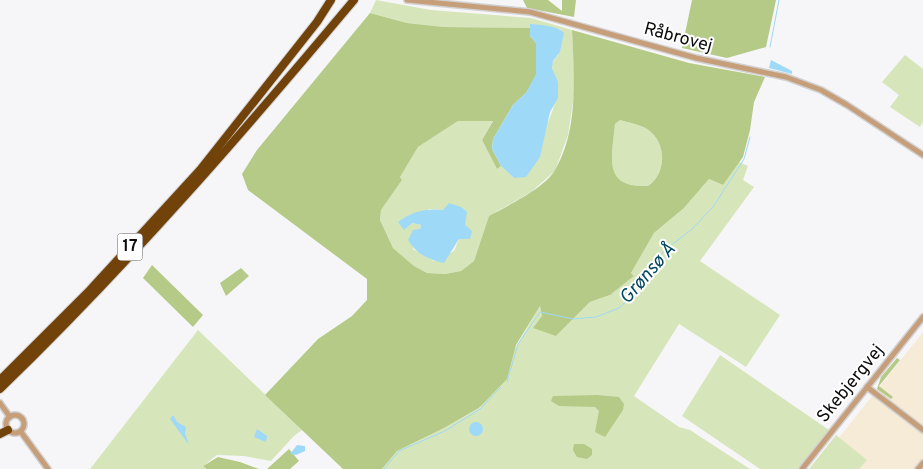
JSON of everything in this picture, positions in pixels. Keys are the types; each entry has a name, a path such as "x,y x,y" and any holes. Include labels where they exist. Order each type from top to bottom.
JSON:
{"highway":[{"name":"17","path":"0,380 59,322 145,232 200,170 331,0"},
{"name":"17","path":"0,389 64,326 196,185 354,0"},
{"path":"0,434 8,430"}],"street":[{"name":"Råbrovej","path":"407,0 530,12 696,58 786,77 820,90 847,105 923,155"},
{"name":"Skebjergvej","path":"802,469 923,317"},
{"path":"867,387 923,430"},
{"path":"1,404 10,417"},
{"path":"17,416 23,419 24,426 21,432 14,434 8,430 6,422 10,417 17,416"},
{"path":"21,432 48,469"},
{"path":"918,469 923,463"}],"shaded area":[{"path":"923,332 923,469 814,469"}],"green space":[{"path":"376,0 431,10 531,18 572,30 575,89 568,135 555,171 531,192 489,216 474,261 461,271 445,274 427,273 414,266 393,248 380,220 381,210 402,180 400,177 418,147 458,121 493,120 482,140 497,169 501,166 514,178 536,145 553,110 557,82 552,66 560,51 561,30 531,24 530,28 444,27 407,23 370,13","holes":["429,209 443,210 465,220 465,225 454,251 434,261 413,249 421,225 412,223"]},
{"path":"523,0 548,0 562,11 562,0 576,0 574,17 527,8"},
{"path":"692,0 776,0 766,47 727,58 682,48"},
{"path":"370,13 407,23 444,27 530,28 530,36 536,43 537,74 526,93 513,105 493,139 492,149 501,166 497,169 482,140 493,121 458,121 418,147 400,177 402,180 381,210 380,220 393,248 414,266 427,273 445,274 461,271 474,261 489,216 534,190 550,177 555,170 563,154 571,120 574,83 572,30 689,63 765,77 754,102 750,130 743,157 723,185 709,179 684,208 654,233 631,273 634,276 610,295 590,302 556,336 533,328 542,316 540,306 516,345 507,379 479,408 397,451 382,469 343,469 265,395 318,339 352,316 367,300 367,279 248,190 242,174 257,150","holes":["620,120 647,129 654,135 661,149 662,158 659,173 648,186 623,182 613,168 612,148 615,124"]},
{"path":"905,55 923,69 923,122 920,127 890,107 899,95 882,82"},
{"path":"620,120 647,129 654,135 661,149 662,158 659,173 648,186 623,182 613,168 612,148 615,124"},
{"path":"739,162 748,166 743,180 754,187 700,261 780,315 746,367 679,324 634,396 679,427 690,430 750,469 382,469 397,451 480,408 540,306 542,316 556,336 590,302 610,295 634,276 631,273 654,233 684,208 709,179 723,185"},
{"path":"152,265 203,315 193,327 143,278"},
{"path":"241,268 249,276 226,296 220,283"},
{"path":"198,330 302,430 271,461 243,456 217,455 203,466 205,469 90,469"},
{"path":"720,355 829,430 798,469 760,469 682,416"},
{"path":"897,358 900,360 879,386 893,397 891,399 877,389 881,377"},
{"path":"597,395 619,397 624,404 623,410 605,437 595,432 599,411 595,407 559,406 551,401 553,396"},
{"path":"836,435 867,460 859,469 809,469"},
{"path":"574,444 584,444 592,449 592,455 587,459 577,457 573,450"},
{"path":"289,449 299,461 290,469 267,469"},
{"path":"218,457 259,469 206,469 203,466"}],"water":[{"path":"530,24 553,27 564,33 560,52 553,61 552,68 558,82 558,98 550,112 540,157 526,177 514,178 501,166 492,149 493,139 513,105 526,93 536,74 536,43 530,36"},
{"path":"771,60 792,71 792,74 769,68"},
{"path":"449,203 461,207 467,212 465,225 472,231 470,239 459,239 444,263 423,256 411,245 408,240 413,230 420,229 421,225 412,223 404,230 398,222 419,211 430,209 443,210"},
{"path":"173,415 177,422 186,427 185,433 189,445 170,419"},
{"path":"473,422 479,422 483,429 479,436 473,436 469,432 469,426"},
{"path":"257,429 267,436 266,442 254,437"},
{"path":"297,445 305,446 305,451 296,455 290,454"}],"waterway":[{"name":"Grønsø Å","path":"770,47 779,0"},
{"name":"Grønsø Å","path":"507,382 518,344 540,312 573,319 596,317 619,308 629,299 651,266 666,249 691,230 713,207 744,159 750,137"},
{"name":"Grønsø Å","path":"384,469 399,451 445,431 480,409 501,387"}]}
